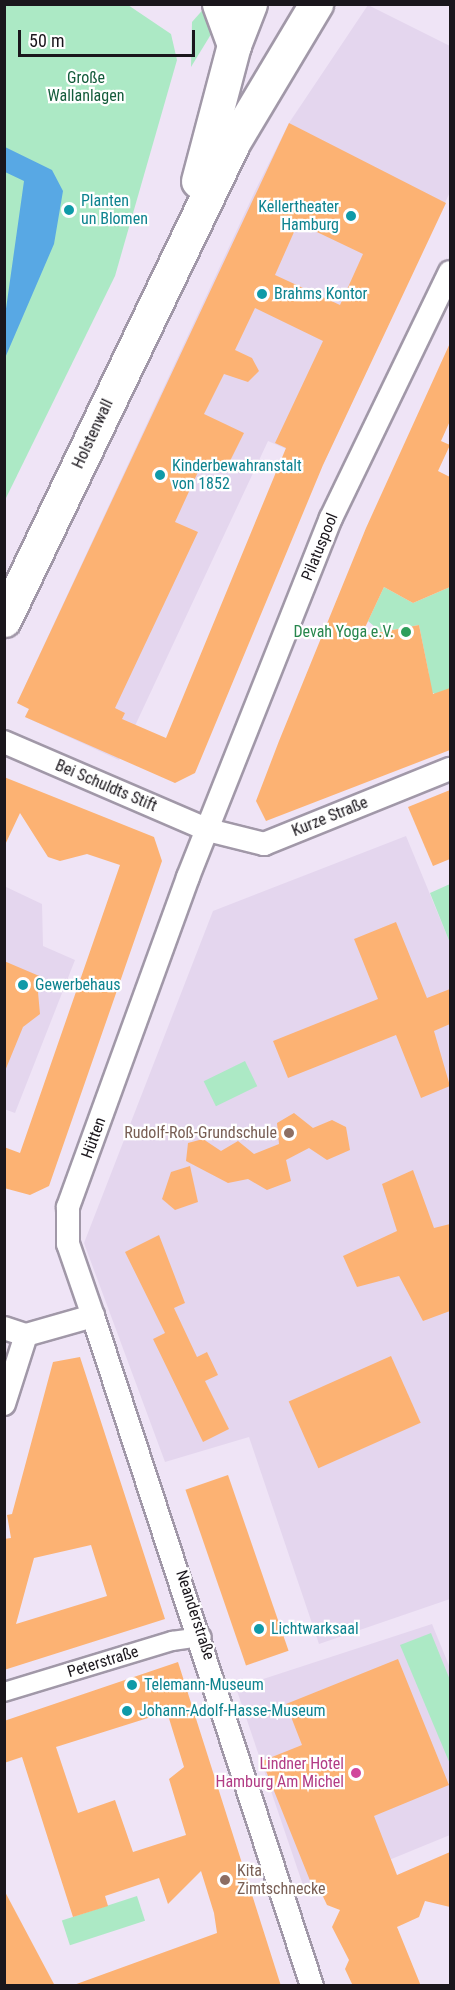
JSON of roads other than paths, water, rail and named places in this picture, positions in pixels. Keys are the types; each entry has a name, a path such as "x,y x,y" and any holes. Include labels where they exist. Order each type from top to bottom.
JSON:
{"main road":[{"path":"219,4 234,45"},
{"name":"Holstenwall","path":"181,247 234,45 250,4"},
{"name":"Holstenwall","path":"4,620 181,247 240,131 316,4"}],"street":[{"name":"Pilatuspool","path":"208,830 331,518 450,272"},
{"name":"Bei Schuldts Stift","path":"4,742 208,830"},
{"name":"Kurze Straße","path":"208,830 264,844 450,768"},
{"name":"Hütten","path":"93,1316 68,1244 68,1207 208,830"},
{"path":"4,1328 26,1335 93,1316"},
{"name":"Neanderstraße","path":"93,1316 202,1637 312,1986"},
{"path":"4,1404 26,1335"},
{"name":"Peterstraße","path":"4,1692 172,1641 202,1637"}],"water":[{"path":"5,147 52,170 63,191 54,244 5,358 5,316 24,181 5,172"}],"place":[{"name":"Planten un Blomen","path":"69,210"},
{"name":"Kellertheater Hamburg","path":"351,216"},
{"name":"Brahms Kontor","path":"262,294"},
{"name":"Kinderbewahranstalt von 1852","path":"160,475"},
{"name":"Devah Yoga e.V.","path":"406,632"},
{"name":"Gewerbehaus","path":"23,985"},
{"name":"Rudolf-Roß-Grundschule","path":"289,1133"},
{"name":"Lichtwarksaal","path":"259,1629"},
{"name":"Telemann-Museum","path":"132,1685"},
{"name":"Johann-Adolf-Hasse-Museum","path":"127,1711"},
{"name":"Lindner Hotel Hamburg Am Michel","path":"356,1773"},
{"name":"Kita Zimtschnecke","path":"225,1880"}],"park label":[{"name":"Große Wallanlagen","path":"86,87"}]}
